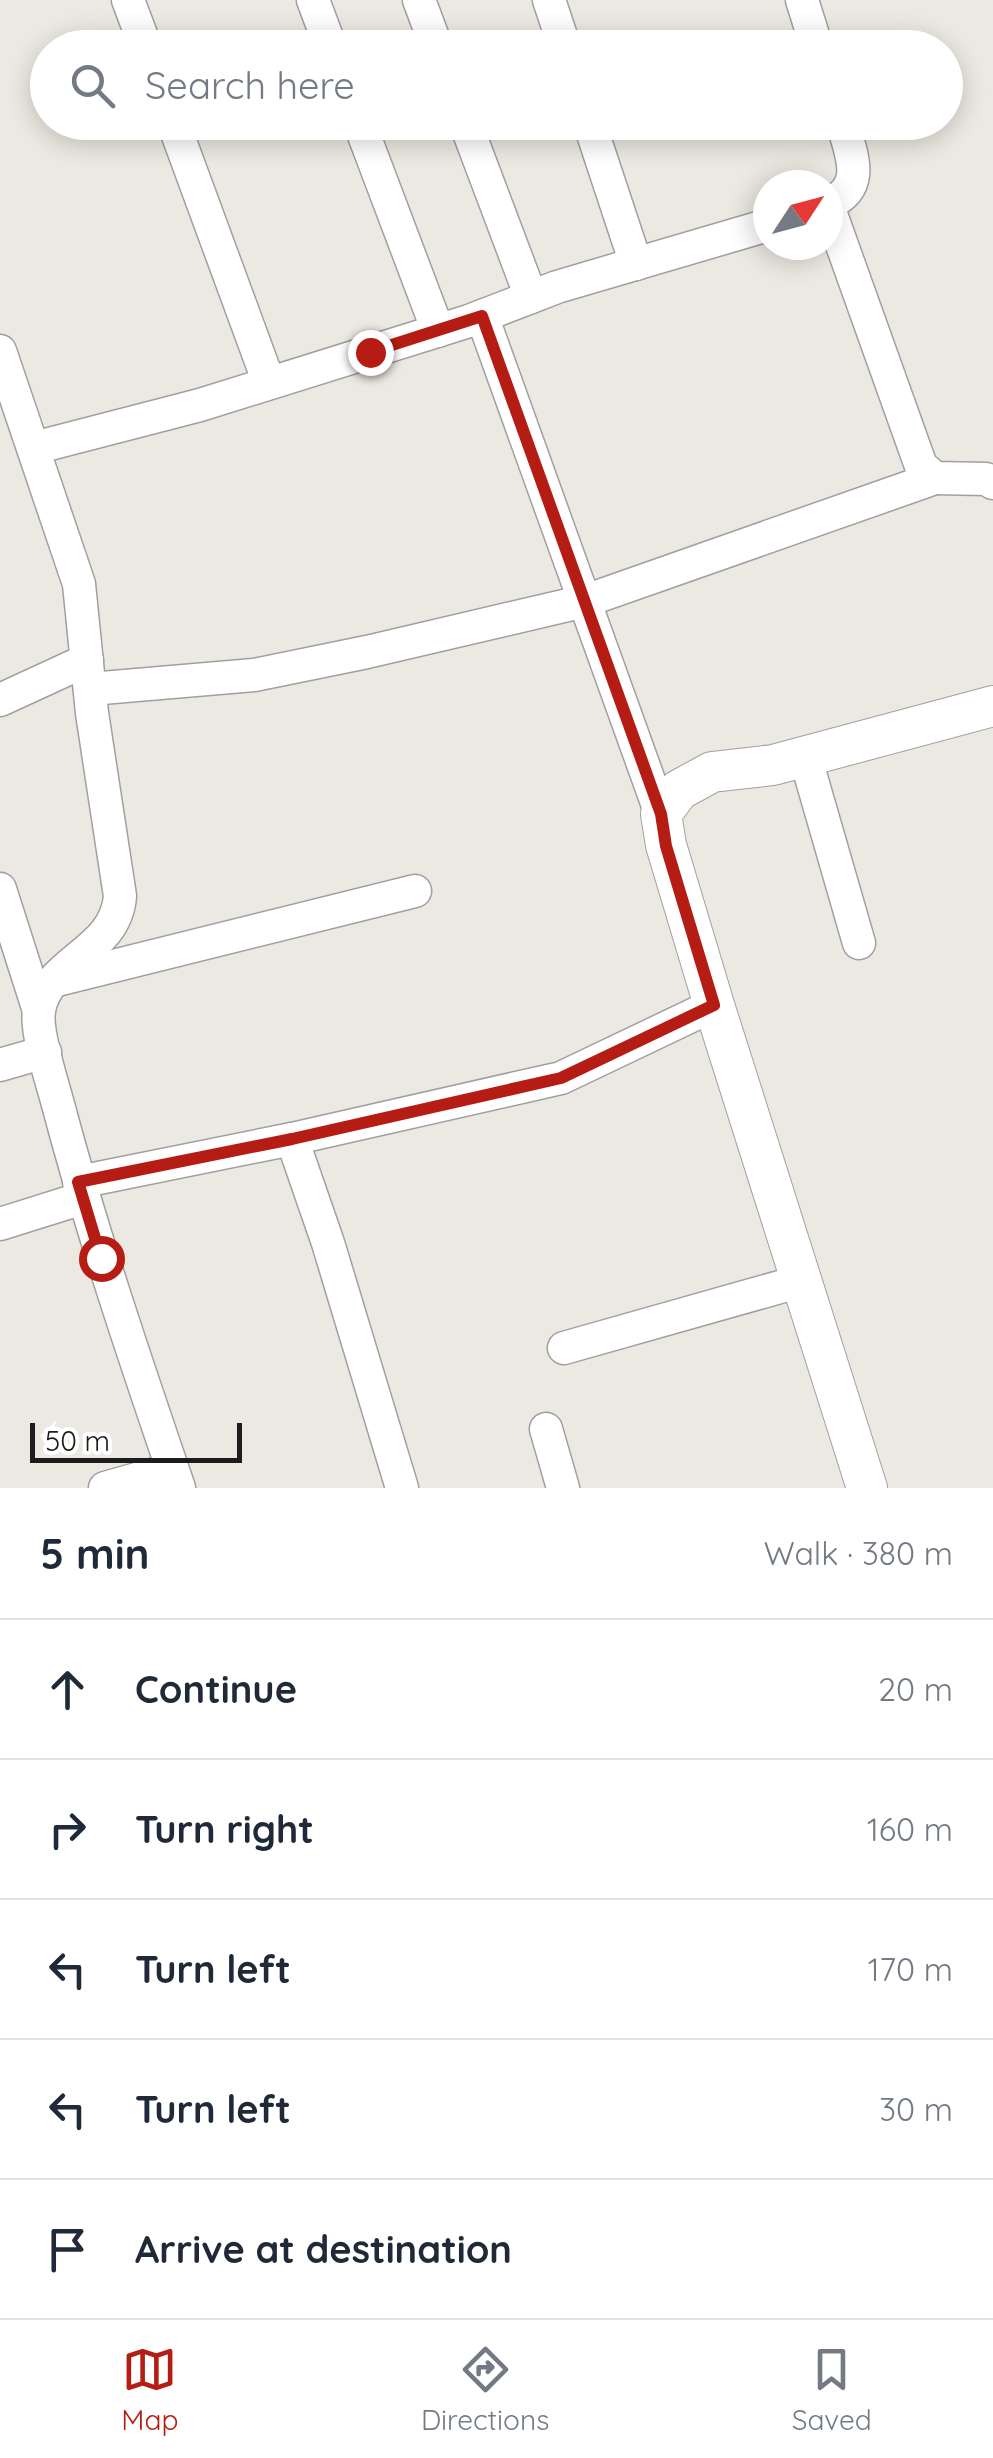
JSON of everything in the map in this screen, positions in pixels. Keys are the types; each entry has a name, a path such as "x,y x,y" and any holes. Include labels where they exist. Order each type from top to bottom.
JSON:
{"street":[{"path":"128,0 139,30"},
{"path":"313,0 324,30"},
{"path":"419,0 430,30"},
{"path":"549,0 559,30"},
{"path":"802,0 811,30"},
{"path":"180,140 269,383"},
{"path":"366,140 438,331"},
{"path":"472,140 531,297"},
{"path":"595,140 636,264"},
{"path":"843,197 852,186 854,169 847,140"},
{"path":"34,448 269,383 753,229"},
{"path":"843,247 921,466 935,478"},
{"path":"482,316 661,814 666,846 714,1005 867,1488"},
{"path":"0,351 79,584 120,896 119,914 105,935 52,981 38,1011"},
{"path":"0,700 88,675 254,675 367,652 584,600 935,478 986,479 993,483"},
{"path":"661,814 679,790 712,772 773,765 993,706"},
{"path":"805,756 859,942"},
{"path":"0,890 38,1011 44,1052 81,1190 175,1478 105,1488"},
{"path":"52,981 414,891"},
{"path":"0,1224 81,1190 561,1078 714,1005"},
{"path":"0,1065 44,1052"},
{"path":"292,1139 328,1243 402,1488"},
{"path":"564,1348 800,1281"},
{"path":"546,1428 564,1488"}],"route":[{"path":"101,1258 78,1182 292,1139 561,1078 714,1005 666,846 661,814 482,316 370,352"}]}
